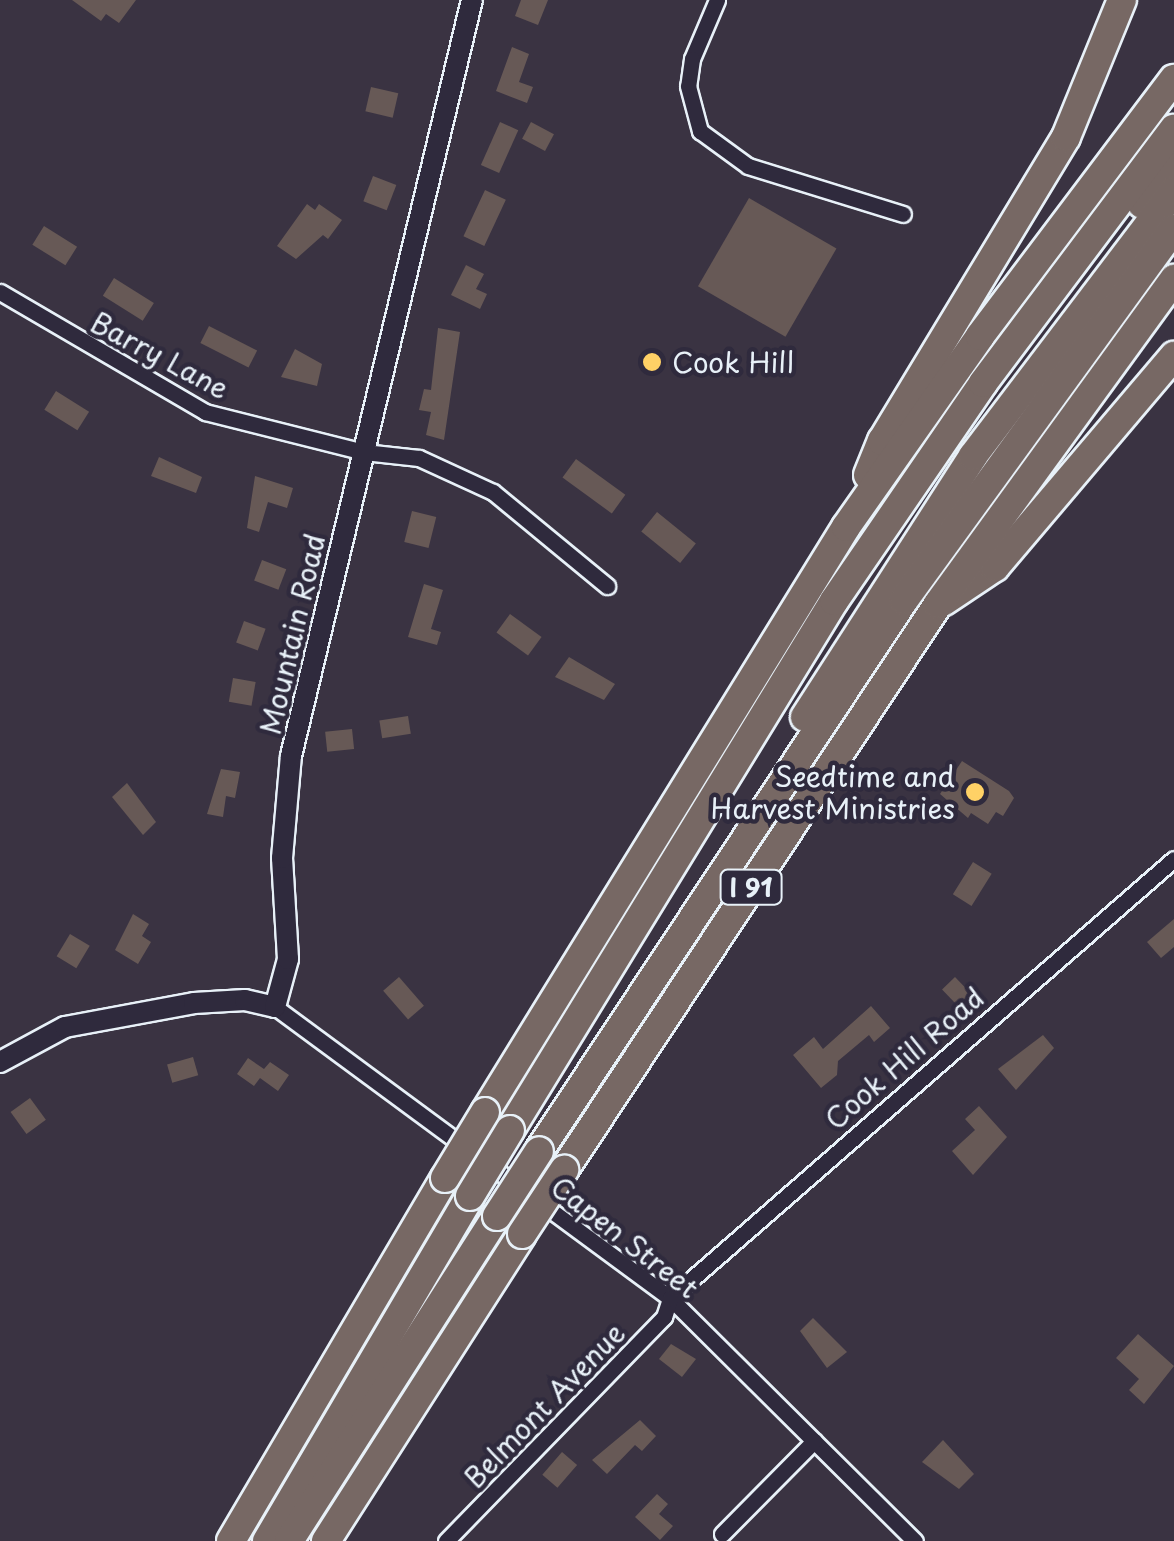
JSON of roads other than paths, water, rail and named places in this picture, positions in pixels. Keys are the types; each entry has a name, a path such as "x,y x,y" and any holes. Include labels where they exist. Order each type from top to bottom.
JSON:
{"highway":[{"path":"864,502 882,441 1066,136 1122,0"},
{"path":"230,1541 485,1112 864,502 1174,79"},
{"path":"268,1541 470,1196 673,862 914,482 1174,129"},
{"path":"673,862 911,509 1174,162"},
{"path":"685,932 788,746 910,550 1028,380 1174,191"},
{"path":"289,1541 539,1151 959,521 1174,230"},
{"name":"I 91","path":"326,1541 522,1234 938,604 1174,280"},
{"path":"938,604 995,567 1174,356"}],"street":[{"name":"Mountain Road","path":"275,1007 288,959 282,858 291,756 472,0"},
{"path":"717,0 696,48 688,86 700,130 748,166 903,214"},
{"name":"Barry Lane","path":"0,292 205,412 364,452 419,458 493,492 606,586"},
{"name":"Cook Hill Road","path":"670,1298 1174,858"},
{"path":"0,1062 65,1027 194,1003 245,1000 275,1007"},
{"name":"Capen Street","path":"275,1007 670,1298 916,1541"},
{"name":"Belmont Avenue","path":"446,1541 664,1317 670,1298"},
{"path":"722,1534 814,1440"}],"place":[{"name":"Cook Hill","path":"652,362"},
{"name":"Seedtime and Harvest Ministries","path":"975,792"}]}
